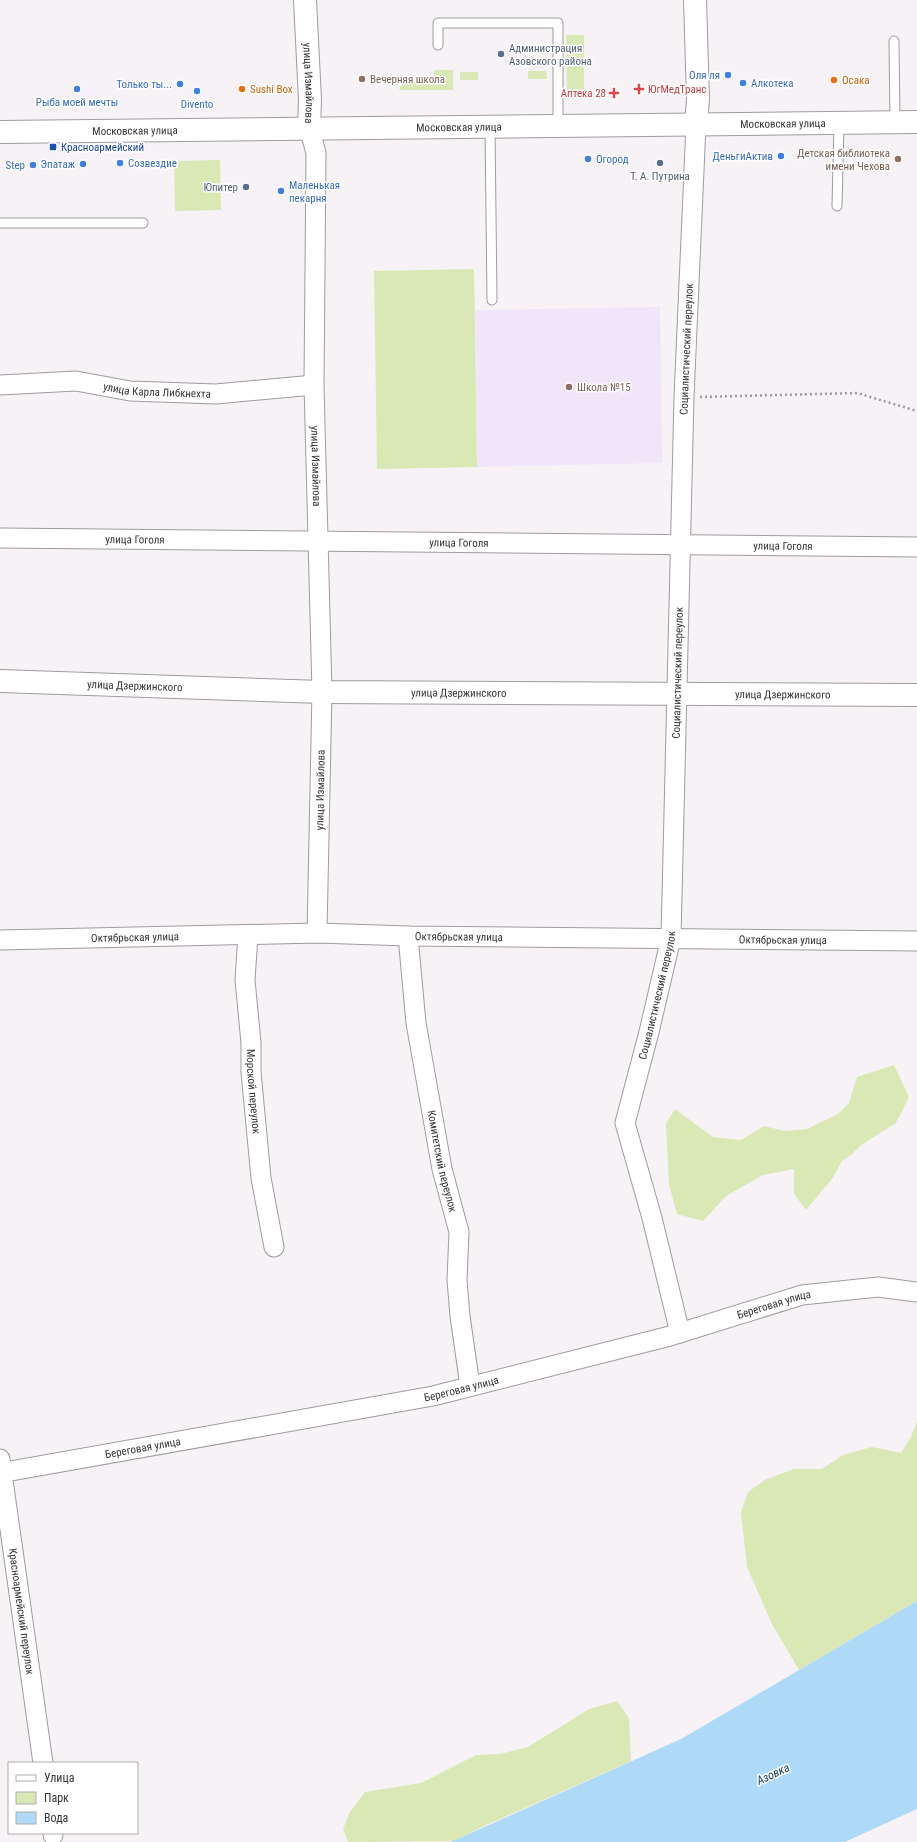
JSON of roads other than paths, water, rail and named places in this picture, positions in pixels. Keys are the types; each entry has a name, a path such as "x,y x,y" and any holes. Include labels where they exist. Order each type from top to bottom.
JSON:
{"street":[{"name":"улица Измайлова","path":"305,0 310,100 309,127 316,153 314,385 322,692 317,933"},
{"name":"Социалистический переулок","path":"680,1333 652,1218 625,1123 649,1032 671,938 684,397 698,99 695,0"},
{"name":"Московская улица","path":"0,132 309,127 490,127 917,122"},
{"name":"улица Карла Либкнехта","path":"0,385 76,381 130,391 216,394 314,385"},
{"name":"улица Гоголя","path":"0,538 917,547"},
{"name":"улица Дзержинского","path":"0,681 322,692 917,695"},
{"name":"Октябрьская улица","path":"0,940 317,933 408,936 917,941"},
{"name":"Морской переулок","path":"248,935 245,980 251,1043 251,1072 261,1178 274,1246"},
{"name":"Комитетский переулок","path":"408,936 416,1023 442,1169 458,1232 458,1287 460,1316 470,1386"},
{"name":"Береговая улица","path":"1,1469 433,1396 680,1333 802,1295 878,1287 917,1292"},
{"name":"Красноармейский переулок","path":"1,1469 43,1762"}],"lane":[{"path":"438,44 438,23 558,23 558,126"},
{"path":"894,41 895,122"},
{"path":"837,206 839,124"},
{"path":"490,127 492,300"},
{"path":"0,223 143,223"}],"water":[{"name":"Азовка","path":"917,1601 917,1809 845,1842 451,1842 681,1739"}],"place":[{"name":"Администрация Азовского района","path":"501,54"},
{"name":"Оля ля","path":"728,75"},
{"name":"Вечерняя школа","path":"362,79"},
{"name":"Осака","path":"834,80"},
{"name":"Алкотека","path":"743,83"},
{"name":"Только ты...","path":"180,84"},
{"name":"Рыба моей мечты","path":"77,89"},
{"name":"Sushi Box","path":"242,89"},
{"name":"ЮгМедТранс","path":"639,89"},
{"name":"Divento","path":"197,91"},
{"name":"Аптека 28","path":"614,93"},
{"name":"Красноармейский","path":"53,147"},
{"name":"ДеньгиАктив","path":"781,156"},
{"name":"Огород","path":"588,159"},
{"name":"Детская библиотека имени Чехова","path":"898,159"},
{"name":"Созвездие","path":"120,163"},
{"name":"Т. А. Путрина","path":"660,163"},
{"name":"Эпатаж","path":"83,164"},
{"name":"Step","path":"33,165"},
{"name":"Юпитер","path":"246,187"},
{"name":"Маленькая пекарня","path":"281,191"},
{"name":"Школа №15","path":"569,387"}]}
